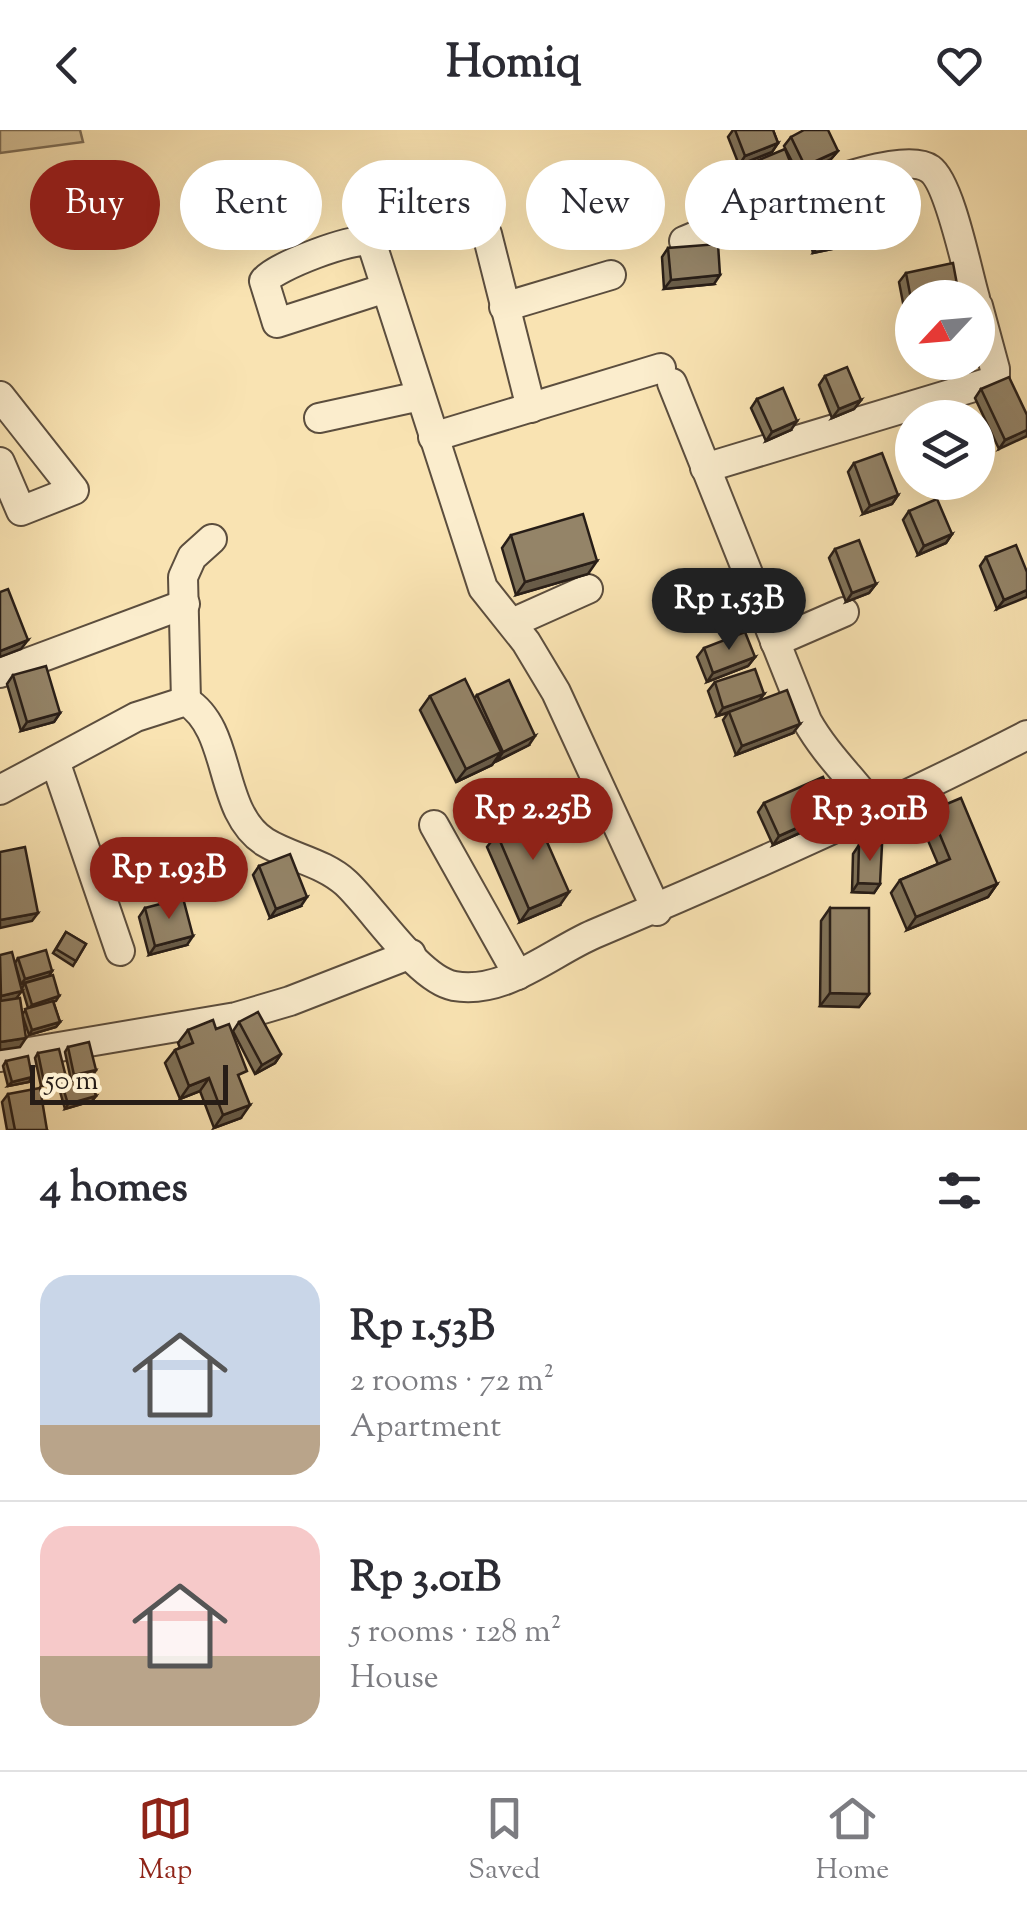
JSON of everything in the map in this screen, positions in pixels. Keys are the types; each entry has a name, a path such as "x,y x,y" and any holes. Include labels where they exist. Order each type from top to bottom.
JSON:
{"street":[{"path":"684,241 838,178 920,164 933,170 943,188 970,280"},
{"path":"491,250 531,408"},
{"path":"504,308 612,276"},
{"path":"386,288 483,588 498,612 512,623 556,692 657,910"},
{"path":"433,437 531,408 666,376 806,721 826,755 848,773 877,812"},
{"path":"705,468 992,380"},
{"path":"0,396 74,490 21,510 0,462"},
{"path":"320,418 420,396"},
{"path":"212,540 185,566 186,701 207,719 250,829 266,842 337,875 436,980 452,986 470,987 518,976 590,936 877,812 1027,735"},
{"path":"512,623 588,589"},
{"path":"0,674 185,604"},
{"path":"774,642 844,612"},
{"path":"0,790 156,708 186,701"},
{"path":"55,762 120,951"},
{"path":"434,826 518,976"},
{"path":"0,1058 236,1017 290,1002 411,954"}],"shaded area":[{"path":"0,130 80,130 83,142 0,153"}],"building":[{"path":"735,130 773,130 778,143 745,156"},
{"path":"804,130 828,130 838,151 818,160 802,160 791,137"},
{"path":"785,149 789,160 759,160"},
{"path":"668,248 718,250 720,275 671,280"},
{"path":"953,263 956,280 907,280 906,273"},
{"path":"847,367 861,400 839,409 825,376"},
{"path":"1009,377 1027,415 1027,430 1005,440 995,419 995,400 986,400 981,389"},
{"path":"783,388 797,421 772,432 757,399"},
{"path":"882,453 895,496 870,506 854,463"},
{"path":"937,500 952,534 924,546 909,511"},
{"path":"583,514 597,561 525,582 511,535"},
{"path":"859,540 876,584 852,593 835,549"},
{"path":"1016,545 1027,572 1027,590 1004,600 986,557"},
{"path":"8,589 28,640 0,651 0,592"},
{"path":"745,632 755,657 713,673 704,648"},
{"path":"46,666 60,713 27,722 13,675"},
{"path":"755,669 764,694 723,708 715,682"},
{"path":"465,679 501,752 466,769 430,696"},
{"path":"509,680 535,736 503,752 477,695"},
{"path":"787,690 800,724 742,746 729,712"},
{"path":"823,777 837,810 779,836 764,803"},
{"path":"961,798 997,884 916,917 900,880 950,859 930,811"},
{"path":"536,817 569,892 529,909 497,834"},
{"path":"859,845 882,845 880,884 858,883"},
{"path":"25,847 38,913 0,920 0,852"},
{"path":"290,854 307,897 276,909 259,866"},
{"path":"183,898 193,936 155,946 145,908"},
{"path":"830,908 869,908 869,994 830,993"},
{"path":"66,932 86,944 76,961 56,949"},
{"path":"46,950 52,971 25,979 18,958"},
{"path":"12,952 22,991 1,996 0,955"},
{"path":"53,975 59,996 32,1005 25,983"},
{"path":"20,998 26,1038 0,1042 0,1001"},
{"path":"53,1001 60,1022 32,1030 25,1009"},
{"path":"258,1012 281,1054 262,1065 239,1022"},
{"path":"213,1020 216,1029 229,1024 247,1071 238,1075 250,1105 223,1115 209,1078 189,1086 175,1050 193,1043 188,1030"},
{"path":"89,1042 96,1070 74,1075 68,1047"},
{"path":"59,1049 66,1077 44,1082 38,1053"},
{"path":"28,1056 32,1077 12,1082 6,1061"},
{"path":"89,1075 96,1096 68,1104 62,1084"},
{"path":"40,1088 47,1130 15,1130 8,1094"}]}
